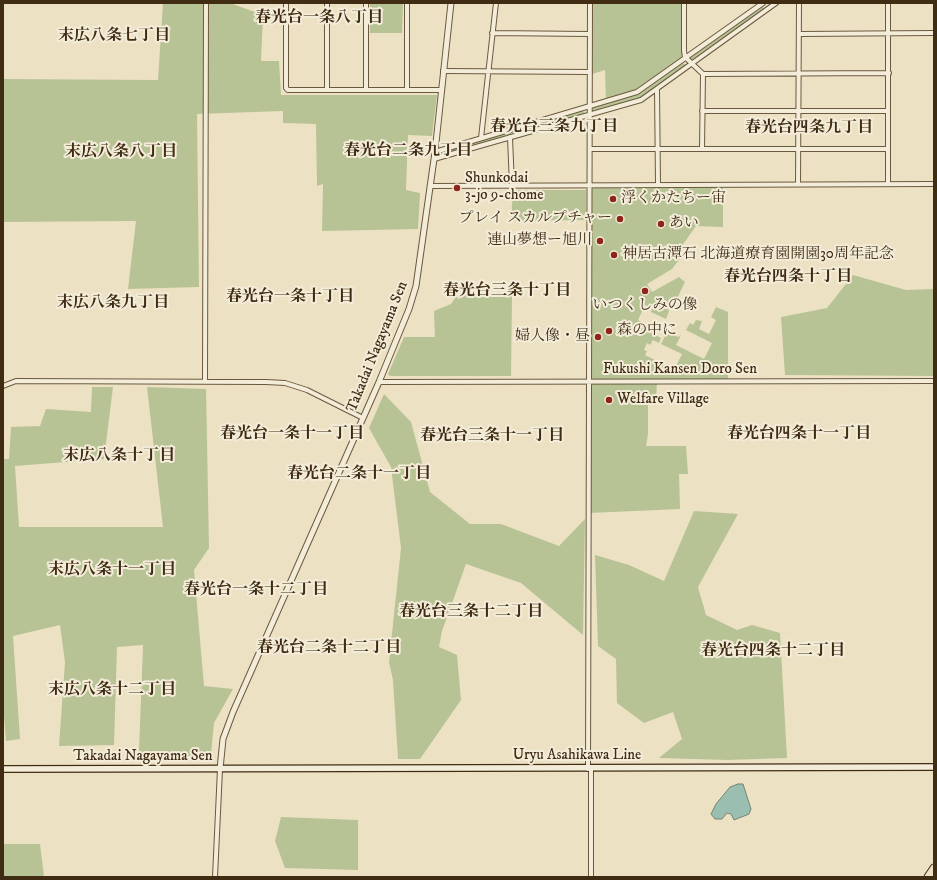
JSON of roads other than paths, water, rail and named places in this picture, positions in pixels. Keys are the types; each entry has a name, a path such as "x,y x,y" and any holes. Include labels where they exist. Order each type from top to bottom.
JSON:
{"highway":[{"path":"928,877 934,868"}],"main road":[{"name":"Uryu Asahikawa Line","path":"220,769 590,769 934,766"},
{"name":"Takadai Nagayama Sen","path":"3,769 147,767 220,769"}],"street":[{"path":"205,382 206,3"},
{"path":"286,3 286,88 288,90 441,90"},
{"path":"327,3 327,90"},
{"path":"366,3 366,90"},
{"path":"406,3 407,90"},
{"name":"Takadai Nagayama Sen","path":"220,769 223,739 233,712 379,382 409,309 416,286 422,256 435,152 451,3"},
{"path":"481,138 496,3"},
{"name":"Fukushi Kansen Doro Sen","path":"590,3 590,381 934,381"},
{"path":"684,3 685,57 703,74 799,72 889,73"},
{"path":"435,152 637,92 762,3"},
{"path":"434,159 641,100 769,5 776,3"},
{"path":"798,184 799,3"},
{"path":"888,3 888,184"},
{"path":"492,33 589,34"},
{"path":"799,34 934,33"},
{"path":"443,71 589,72"},
{"path":"702,149 703,74"},
{"path":"657,89 658,184"},
{"path":"702,111 888,111"},
{"path":"510,137 512,186"},
{"path":"590,149 888,149"},
{"path":"430,186 589,184 934,184"},
{"path":"3,386 16,381 285,383 307,390 363,418"},
{"path":"379,382 590,381 591,877"},
{"path":"215,877 220,769"}],"place":[{"name":"Shunkodai 3-jo 9-chome","path":"457,188"},
{"name":"浮くかたちー宙","path":"613,199"},
{"name":"プレイ スカルプチャー","path":"620,219"},
{"name":"あい","path":"661,224"},
{"name":"連山夢想ー旭川","path":"600,241"},
{"name":"神居古潭石 北海道療育園開園30周年記念","path":"614,255"},
{"name":"いつくしみの像","path":"645,291"},
{"name":"森の中に","path":"609,331"},
{"name":"婦人像・昼","path":"598,337"},
{"name":"Welfare Village","path":"609,400"}],"district":[{"name":"春光台一条八丁目","path":"319,19"},
{"name":"末広八条七丁目","path":"114,37"},
{"name":"春光台三条九丁目","path":"554,128"},
{"name":"春光台四条九丁目","path":"809,129"},
{"name":"春光台二条九丁目","path":"408,152"},
{"name":"末広八条八丁目","path":"121,153"},
{"name":"春光台四条十丁目","path":"788,278"},
{"name":"春光台三条十丁目","path":"507,292"},
{"name":"春光台一条十丁目","path":"290,298"},
{"name":"末広八条九丁目","path":"113,304"},
{"name":"春光台一条十一丁目","path":"292,435"},
{"name":"春光台四条十一丁目","path":"799,435"},
{"name":"春光台三条十一丁目","path":"492,437"},
{"name":"末広八条十丁目","path":"119,457"},
{"name":"春光台二条十一丁目","path":"359,475"},
{"name":"末広八条十一丁目","path":"112,571"},
{"name":"春光台一条十二丁目","path":"256,591"},
{"name":"春光台三条十二丁目","path":"471,613"},
{"name":"春光台二条十二丁目","path":"329,649"},
{"name":"春光台四条十二丁目","path":"773,652"},
{"name":"末広八条十二丁目","path":"112,691"}]}
